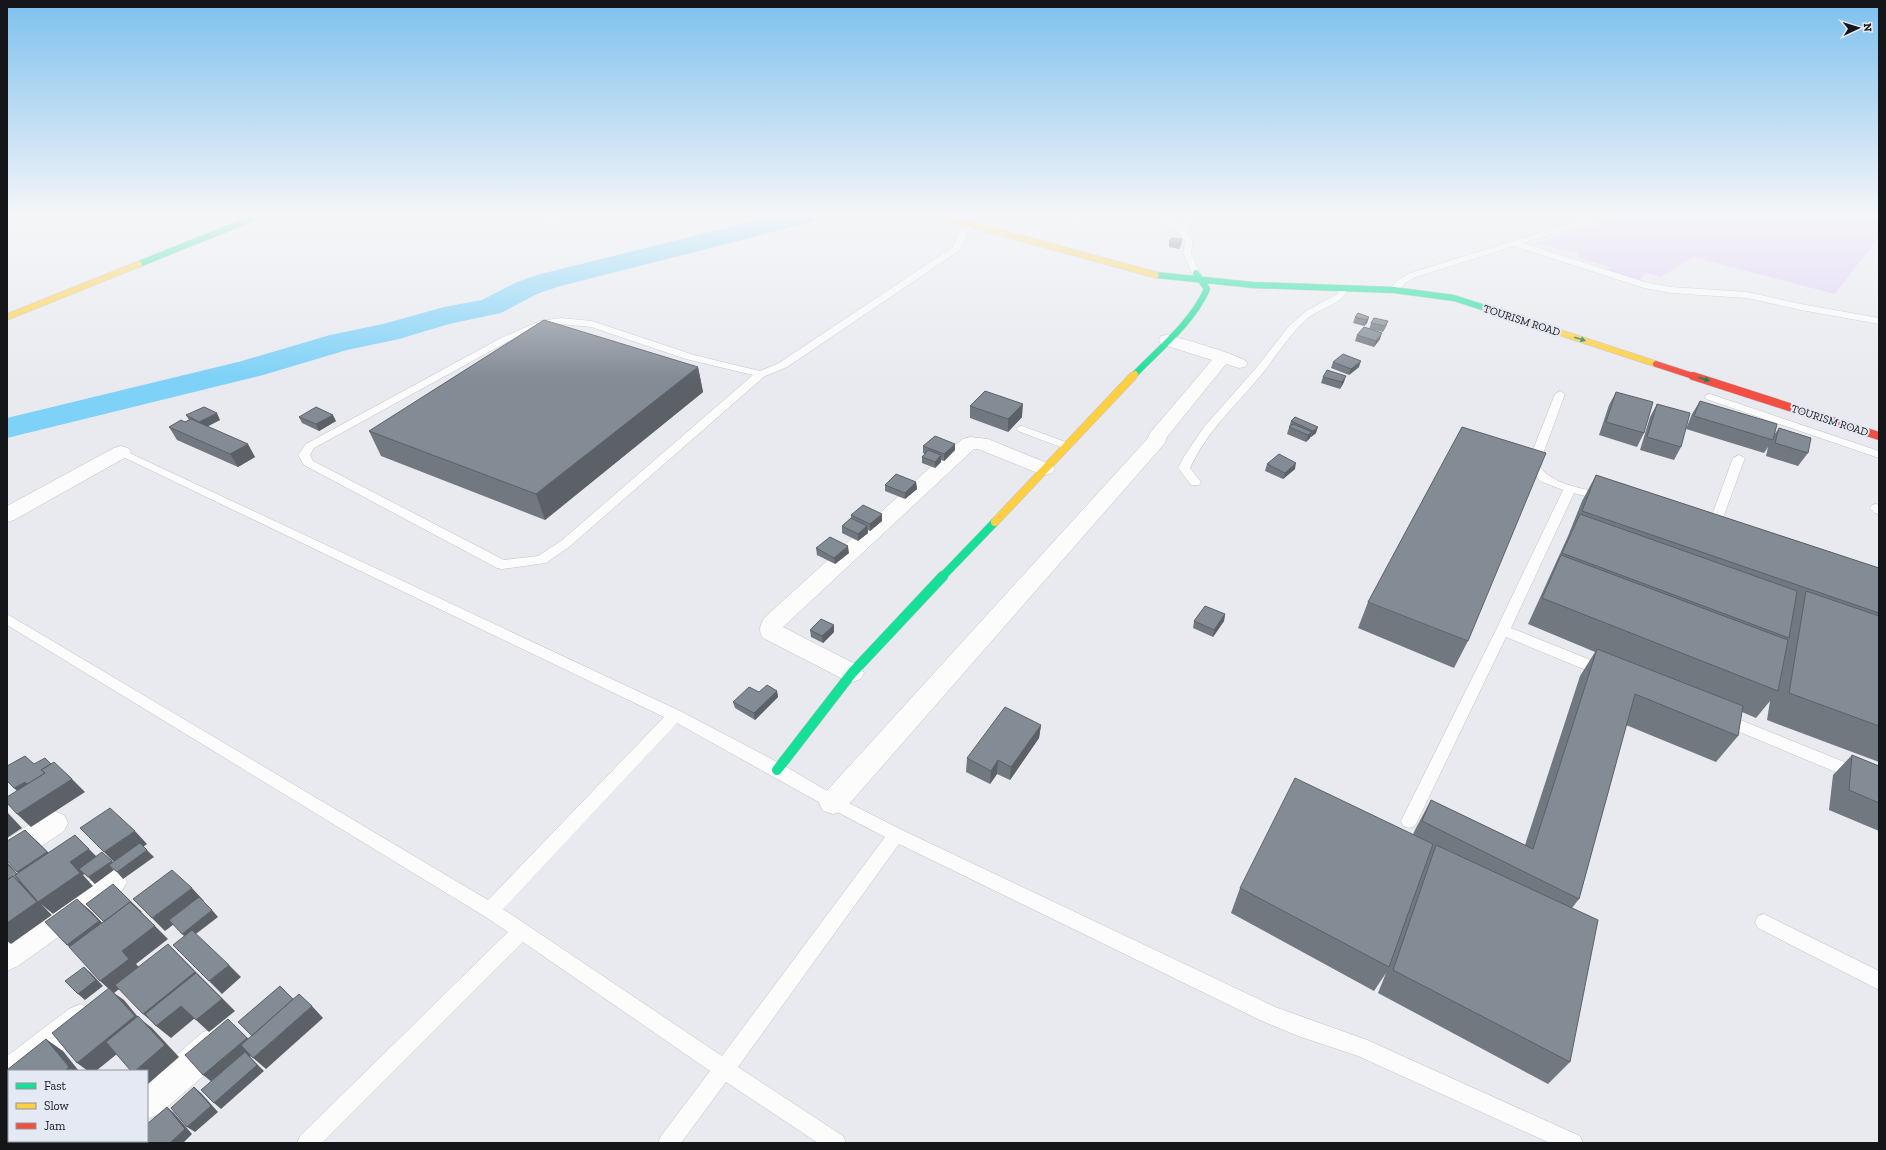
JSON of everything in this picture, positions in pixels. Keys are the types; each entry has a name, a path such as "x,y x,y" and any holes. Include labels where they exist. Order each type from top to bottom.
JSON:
{"main road":[{"path":"7,317 122,271"},
{"name":"TOURISM ROAD","path":"1140,271 1161,276 1199,277"},
{"name":"TOURISM ROAD","path":"1171,271 1199,277 1253,285 1394,290 1454,298 1879,436"},
{"path":"1199,277 1268,276 1422,283"},
{"path":"777,770 852,673 1192,314 1205,298 1207,289 1199,277"},
{"name":"TOURISM ROAD","path":"1446,287 1488,299"}],"street":[{"path":"832,803 1158,439 1157,437 1231,360 1167,340"},
{"path":"852,673 771,632 772,624 970,443 981,443 1045,469"},
{"path":"7,515 121,452"},
{"path":"7,854 54,823"},
{"path":"7,956 112,882"},
{"path":"16,1070 100,1004"},
{"path":"148,1101 225,1035"}],"lane":[{"path":"761,374 726,367 690,357 592,324 561,321 540,324 497,344 310,446 304,455 308,463 502,565 541,560 565,544 761,374 783,365 923,271"},
{"path":"1196,271 1199,277"},
{"path":"1394,290 1402,281 1426,271"},
{"path":"1597,271 1644,285 1671,290 1747,295 1801,307 1879,321"},
{"path":"1195,482 1184,468 1189,455 1200,440 1260,370 1292,329 1313,309 1341,295 1343,289"},
{"path":"1560,394 1533,465 1537,474 1545,480 1614,500"},
{"path":"1710,397 1879,455"},
{"path":"1022,429 1067,446"},
{"path":"121,452 675,715 777,770 832,803 1269,1014 1298,1026 1360,1047 1573,1143"},
{"path":"1714,526 1739,458"},
{"path":"1409,821 1503,630 1570,488"},
{"path":"1700,523 1729,531"},
{"path":"7,619 490,910 724,1070 836,1143"},
{"path":"1503,630 1613,675"},
{"path":"1709,714 1879,783"},
{"path":"490,910 675,715"},
{"path":"668,1143 724,1070 896,835"},
{"path":"1764,922 1879,981"},
{"path":"307,1143 521,932"}],"shaded area":[{"path":"1609,271 1671,271 1661,277 1646,273 1639,280"},
{"path":"1745,271 1853,271 1835,294"}],"building":[{"path":"1358,313 1369,317 1366,320 1355,317"},
{"path":"1374,318 1388,321 1385,326 1371,323"},
{"path":"544,320 698,367 536,494 369,431"},
{"path":"1364,327 1382,333 1376,341 1357,335"},
{"path":"1343,354 1361,361 1351,369 1333,362"},
{"path":"1327,370 1346,376 1342,382 1323,377"},
{"path":"985,391 1023,404 1008,419 970,406"},
{"path":"1616,392 1653,402 1644,433 1606,422"},
{"path":"1700,401 1777,424 1773,440 1694,416"},
{"path":"1657,404 1690,413 1681,447 1647,437"},
{"path":"204,407 217,413 199,422 186,415"},
{"path":"316,407 333,415 316,424 299,417"},
{"path":"1295,417 1318,427 1313,431 1291,421"},
{"path":"191,419 248,444 230,454 169,427 181,420 185,422"},
{"path":"1293,424 1312,432 1308,435 1289,427"},
{"path":"1462,427 1546,453 1468,641 1368,602"},
{"path":"1779,428 1811,438 1808,453 1775,443"},
{"path":"935,436 955,444 944,454 923,446"},
{"path":"928,450 941,455 935,462 922,457"},
{"path":"1279,454 1296,463 1285,473 1267,464"},
{"path":"896,474 916,482 905,493 885,485"},
{"path":"1596,475 1879,568 1879,613 1582,511"},
{"path":"863,505 882,514 870,524 851,515"},
{"path":"1580,514 1797,591 1789,638 1562,553"},
{"path":"851,518 867,526 858,534 842,526"},
{"path":"830,537 848,546 834,558 816,548"},
{"path":"1561,555 1788,640 1778,691 1542,598"},
{"path":"1806,591 1879,616 1879,726 1789,693"},
{"path":"1205,606 1225,614 1214,630 1194,621"},
{"path":"821,619 834,625 822,636 810,630"},
{"path":"1597,649 1743,706 1738,736 1635,694 1579,899 1422,821 1431,800 1533,849"},
{"path":"767,685 777,691 754,713 733,702 749,687 759,692"},
{"path":"1005,707 1041,725 1011,767 998,760 991,771 967,758"},
{"path":"1852,755 1879,766 1879,803 1849,790"},
{"path":"25,756 34,764 45,758 51,764 41,770 45,773 27,784 25,782 14,788 7,781 7,766"},
{"path":"54,762 72,779 17,814 7,803 7,797 45,773 41,770"},
{"path":"1295,778 1433,844 1389,967 1240,888"},
{"path":"110,808 135,831 104,852 80,828"},
{"path":"25,830 47,852 17,872 7,861 7,841"},
{"path":"75,835 89,849 70,862 80,873 38,902 15,875"},
{"path":"140,843 147,850 117,872 109,865"},
{"path":"1436,845 1598,920 1570,1062 1393,970"},
{"path":"102,852 112,861 88,877 79,869"},
{"path":"7,864 17,874 15,875 20,881 19,882 13,876 7,880"},
{"path":"172,870 192,888 152,918 133,899"},
{"path":"13,876 37,902 7,923 7,880"},
{"path":"113,884 135,906 130,902 104,922 86,904"},
{"path":"199,897 212,910 182,934 169,920"},
{"path":"77,899 99,921 67,945 45,922"},
{"path":"130,902 155,926 122,951 129,959 100,981 69,947"},
{"path":"192,930 229,965 209,981 173,945"},
{"path":"168,944 195,972 143,1014 115,985"},
{"path":"84,967 96,980 78,994 65,981"},
{"path":"196,973 222,999 196,1020 181,1006 156,1026 145,1014"},
{"path":"280,986 293,999 252,1036 238,1022"},
{"path":"109,988 135,1016 77,1063 52,1033"},
{"path":"299,994 312,1006 253,1058 241,1045"},
{"path":"138,1016 165,1045 136,1070 130,1070 106,1042"},
{"path":"228,1019 247,1038 203,1075 185,1055"},
{"path":"46,1039 69,1067 66,1070 8,1070 8,1111 7,1070"},
{"path":"245,1052 257,1065 214,1103 201,1090"},
{"path":"194,1087 211,1106 187,1127 171,1108"},
{"path":"167,1107 185,1129 170,1143 148,1143 148,1123"},
{"path":"8,1119 8,1136 7,1135"},
{"path":"12,1142 52,1142 50,1143"}],"waterway":[{"path":"7,428 252,368 341,342 388,332 444,316 491,307 527,288 547,281 588,271"}],"traffic: fast":[{"path":"1135,374 1186,321 1203,298 1207,289 1196,273"},
{"path":"1156,275 1253,285 1394,290 1454,298 1485,308"},
{"path":"777,770 852,673 995,522"}],"traffic: slow":[{"path":"7,317 122,271"},
{"path":"1140,271 1156,275"},
{"path":"1485,308 1656,364"},
{"path":"995,522 1135,374"}],"traffic: jam":[{"path":"1656,364 1879,436"}]}
